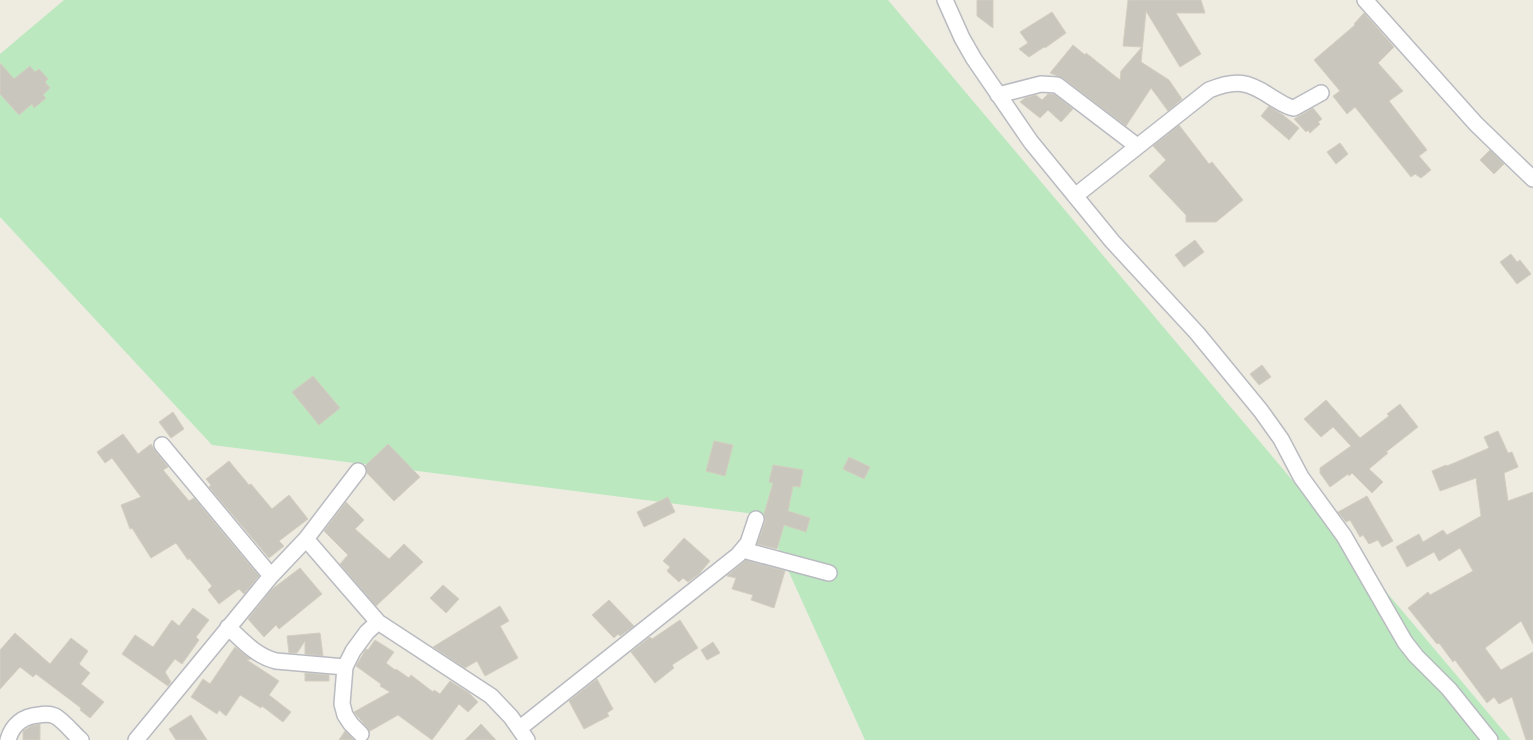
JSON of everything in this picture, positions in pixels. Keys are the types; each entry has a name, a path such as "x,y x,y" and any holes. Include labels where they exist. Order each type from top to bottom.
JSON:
{"street":[{"path":"945,0 962,38 998,95 1031,142 1112,241 1197,333 1261,411 1302,477 1344,536 1405,642 1448,689 1490,740"},
{"path":"1365,0 1476,124 1533,179"},
{"path":"1075,196 1209,90 1226,83 1240,82 1262,90 1288,107 1294,108 1321,93"},
{"path":"998,95 1041,84 1057,85 1137,146"},
{"path":"162,445 271,576"},
{"path":"136,740 271,576 306,539 358,471"},
{"path":"306,539 378,622 491,696 523,734 744,550 756,519"},
{"path":"744,550 829,573"},
{"path":"361,734 344,715 342,704 344,667 367,632 378,622"},
{"path":"228,627 258,655 266,659 276,662 344,667"},
{"path":"8,740 15,725 24,718 47,714 55,716 81,740"}],"green space":[{"path":"64,0 888,0 1511,740 865,740 763,515 212,445 0,217 0,54"}],"building":[{"path":"977,0 993,0 993,28 977,16"},
{"path":"1128,0 1201,0 1205,13 1176,13 1201,54 1180,67 1146,11 1141,62 1169,80 1182,99 1168,111 1151,88 1126,126 1063,78 1050,73 1073,45 1120,80 1121,71 1142,47 1123,46"},
{"path":"1052,12 1066,33 1029,57 1019,49 1028,43 1020,32"},
{"path":"1364,13 1394,47 1378,63 1403,91 1389,101 1427,150 1419,156 1431,170 1421,178 1415,174 1411,177 1355,107 1347,114 1333,96 1340,91 1314,60 1355,25"},
{"path":"0,63 14,79 30,66 35,72 39,69 48,79 45,82 50,88 43,95 46,98 34,108 32,104 19,115 0,94"},
{"path":"1048,94 1054,94 1073,109 1061,122 1048,110 1040,118 1020,102 1025,98 1036,95 1042,100"},
{"path":"1269,106 1299,128 1289,140 1261,116"},
{"path":"1313,108 1322,119 1318,122 1320,124 1310,133 1308,130 1306,132 1294,119"},
{"path":"1179,125 1209,164 1212,162 1243,200 1216,222 1186,222 1186,215 1149,176 1166,160 1153,146"},
{"path":"1340,143 1348,154 1336,164 1327,152"},
{"path":"1490,150 1504,164 1494,174 1480,160"},
{"path":"1195,240 1204,252 1184,267 1175,255"},
{"path":"1511,254 1517,262 1520,260 1531,274 1517,284 1500,262"},
{"path":"1262,365 1271,377 1259,385 1250,374"},
{"path":"313,376 340,408 319,425 292,392"},
{"path":"1326,400 1360,438 1389,416 1387,414 1400,404 1418,427 1386,452 1388,453 1369,469 1383,482 1372,493 1352,473 1330,487 1320,473 1320,468 1351,446 1333,427 1321,437 1304,419"},
{"path":"173,412 184,429 171,438 159,422"},
{"path":"1498,431 1508,453 1512,452 1518,467 1504,473 1508,501 1533,492 1533,644 1521,621 1485,648 1501,670 1533,652 1533,740 1526,740 1512,697 1499,704 1494,697 1487,703 1455,660 1453,662 1408,608 1428,592 1430,595 1473,571 1460,548 1439,561 1434,552 1407,567 1396,547 1419,534 1423,542 1443,530 1447,535 1481,516 1476,478 1440,491 1432,471 1489,448 1484,437"},
{"path":"123,434 138,454 151,444 168,467 163,470 189,501 194,498 259,576 244,594 239,589 219,604 208,590 212,586 189,558 188,560 176,543 151,558 132,528 130,529 121,505 141,497 112,458 105,463 97,452"},
{"path":"714,441 733,445 725,476 706,471"},
{"path":"388,444 420,477 394,501 367,473 365,466"},
{"path":"849,457 870,467 864,479 843,469"},
{"path":"229,461 272,509 289,495 308,519 279,541 284,546 269,558 209,487 211,485 206,479"},
{"path":"773,465 803,470 800,487 793,486 788,511 810,518 806,532 784,525 777,549 757,544 765,522 764,514 773,483 769,482"},
{"path":"1367,496 1393,541 1382,547 1378,540 1369,544 1363,535 1360,537 1350,520 1346,522 1338,512"},
{"path":"668,497 675,512 644,527 637,512"},
{"path":"346,502 364,520 355,529 389,559 404,544 423,562 376,606 340,564 348,555 324,531"},
{"path":"684,538 710,561 699,574 688,582 683,578 679,582 667,571 670,567 663,561"},
{"path":"746,560 785,571 774,608 751,600 753,595 732,589 736,578 727,576"},
{"path":"300,568 322,594 279,629 276,625 264,637 248,619 271,590"},
{"path":"443,585 459,599 446,613 430,598"},
{"path":"609,600 634,626 614,638 592,615"},
{"path":"500,606 509,621 500,626 518,658 485,676 477,661 465,668 433,647"},
{"path":"193,608 209,620 196,637 199,640 182,664 175,659 165,672 171,682 168,686 122,654 135,635 153,647 172,620 179,626"},
{"path":"680,620 698,648 672,665 674,668 655,683 631,652 650,637 652,639"},
{"path":"15,633 50,664 71,638 88,651 79,664 90,673 81,684 104,702 90,718 80,710 81,708 36,674 33,677 20,667 0,689 0,650"},
{"path":"320,633 323,656 305,654 305,641 297,653 289,653 287,636"},
{"path":"375,640 394,652 386,663 395,670 409,678 411,675 433,692 434,690 440,694 450,681 469,693 478,702 468,712 459,704 432,740 398,715 370,731 354,712 390,692 356,666 366,649 368,650"},
{"path":"713,642 720,653 707,660 701,650"},
{"path":"235,647 251,659 247,660 279,681 269,695 291,712 283,722 262,706 261,708 240,695 226,716 219,710 217,714 191,697 203,679 210,684"},
{"path":"305,673 329,675 329,681 305,681"},
{"path":"597,679 613,709 607,713 609,716 584,729 569,701"},
{"path":"191,715 207,740 176,740 169,729"},
{"path":"40,724 40,740 23,740 23,731 31,726"},
{"path":"481,724 496,740 465,740"},
{"path":"345,731 354,740 339,740"}]}
